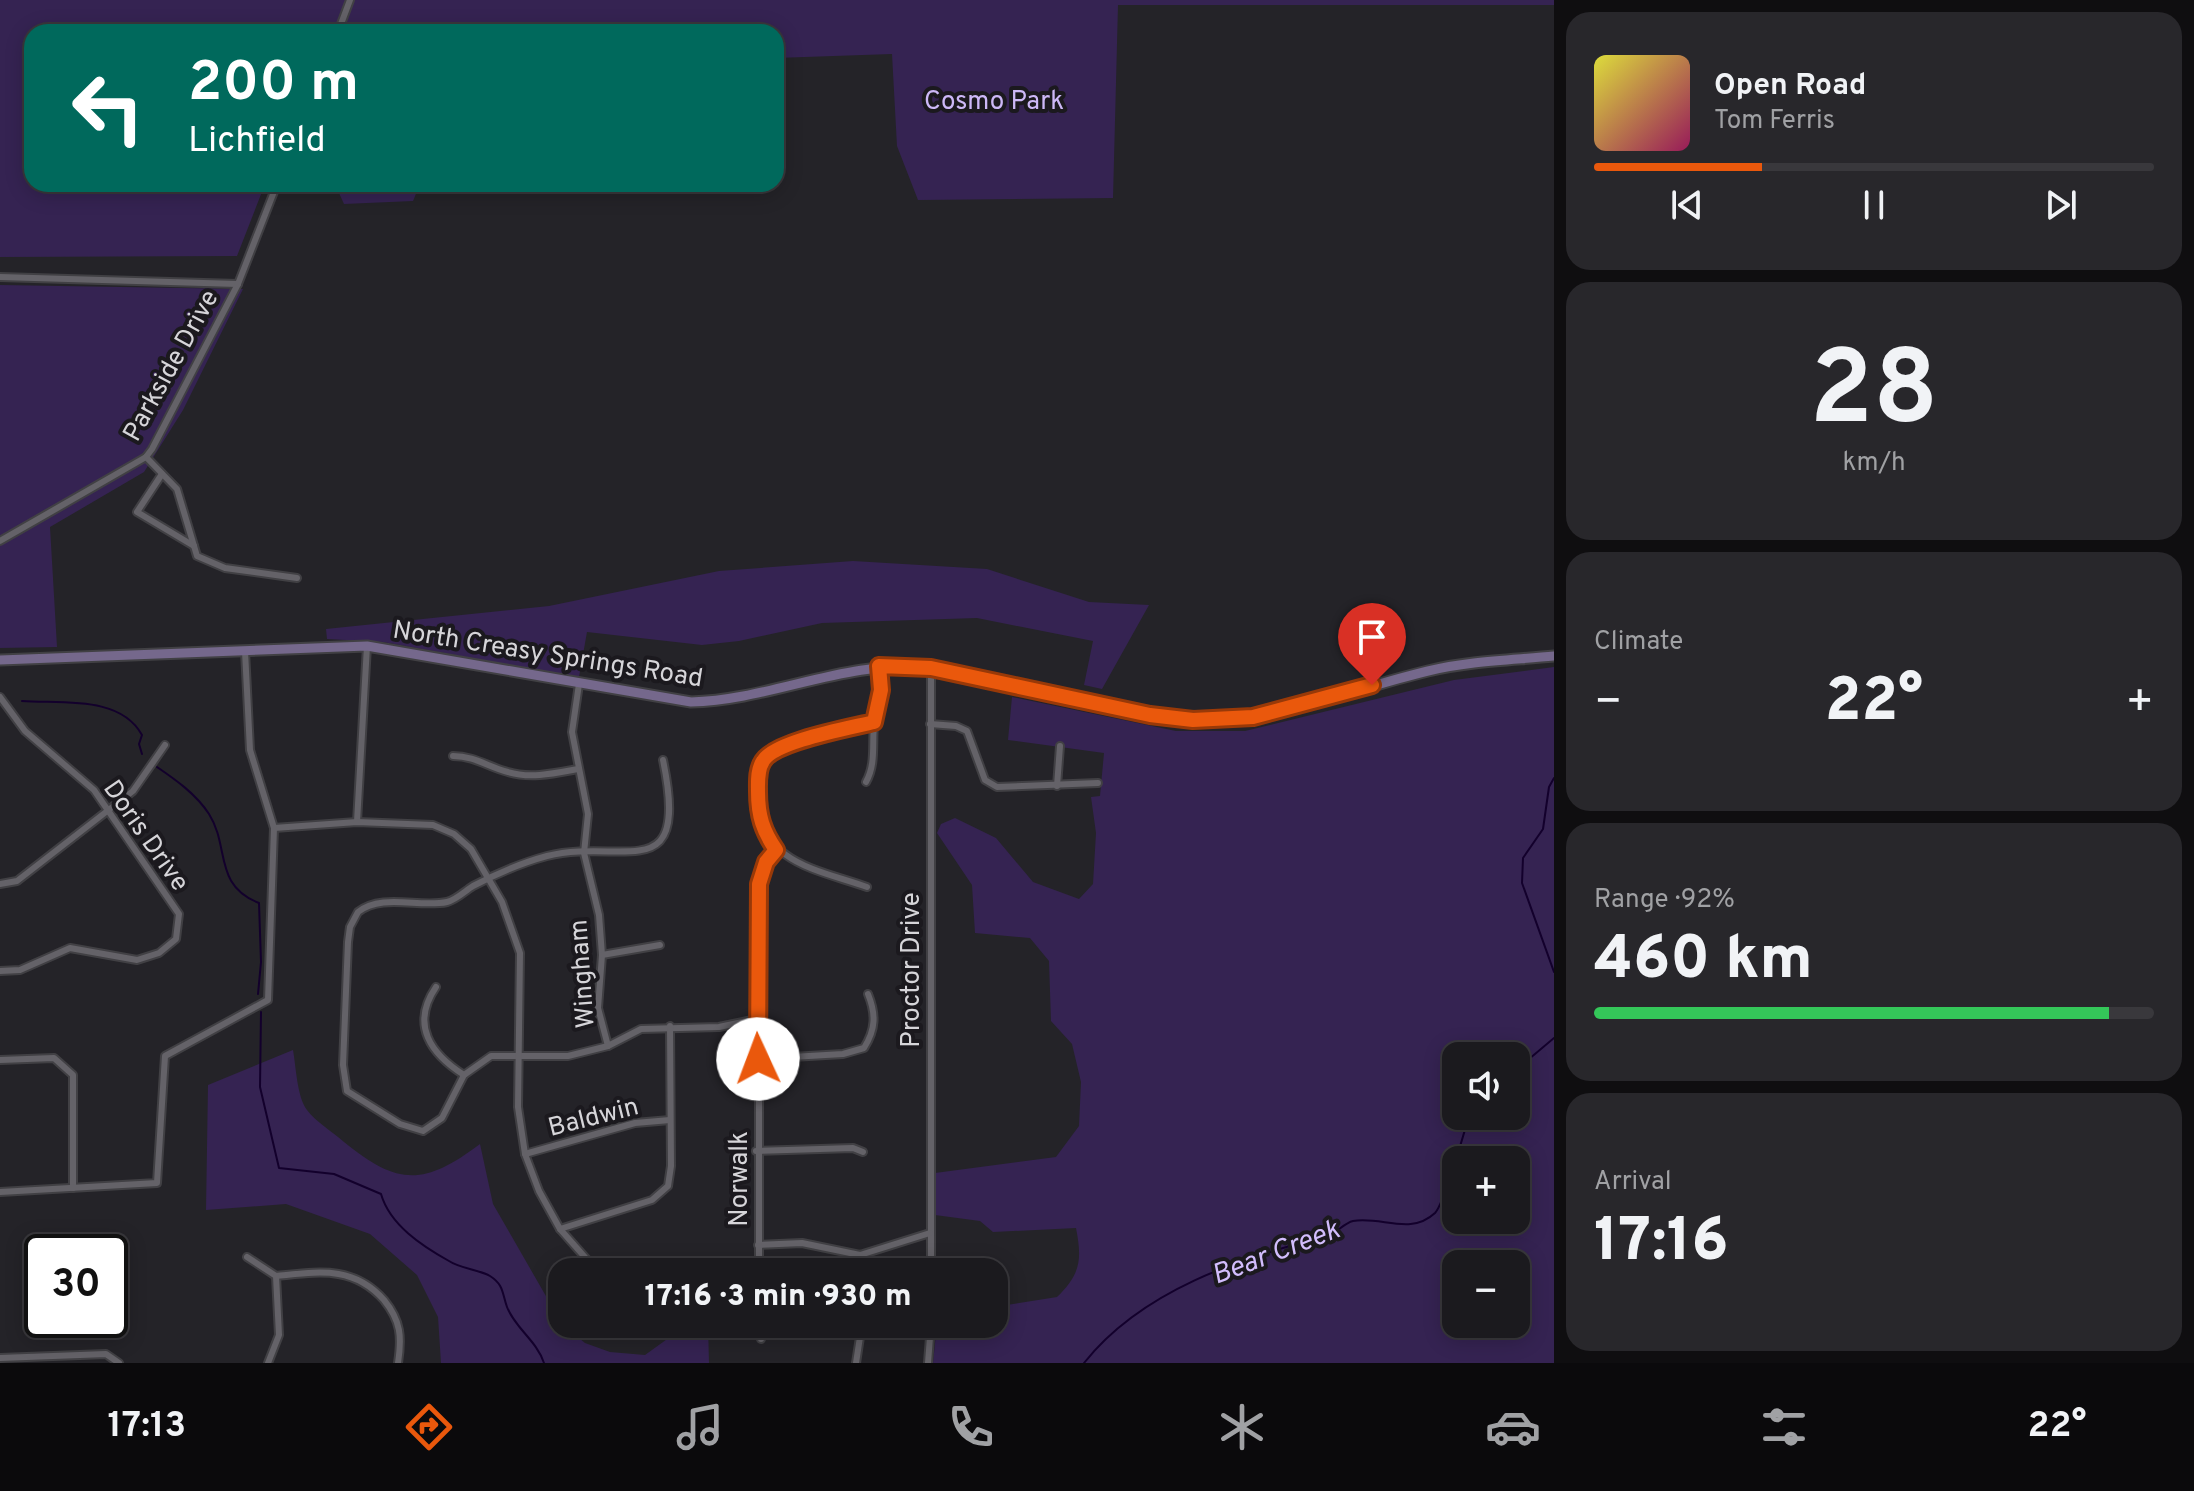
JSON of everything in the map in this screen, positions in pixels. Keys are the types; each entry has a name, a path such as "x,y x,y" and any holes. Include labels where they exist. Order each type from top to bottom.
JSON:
{"street":[{"path":"341,24 350,0"},
{"name":"Parkside Drive","path":"0,541 146,457 238,284 274,192"},
{"path":"0,277 238,284"},
{"path":"146,457 177,489 197,556 207,563 297,578"},
{"path":"162,474 137,512 194,546"},
{"path":"357,822 367,646"},
{"name":"North Creasy Springs Road","path":"0,660 367,646 528,672 669,700 714,701 879,666 931,668 1150,715 1221,720 1253,717 1432,670 1554,656"},
{"path":"0,1192 157,1183 165,1056 268,1000 274,828 250,750 245,651"},
{"path":"866,782 873,763 874,722 881,690 879,666"},
{"name":"Proctor Drive","path":"931,668 931,1258"},
{"name":"Wingham","path":"579,684 572,732 588,814 584,853 599,915 602,955 598,1008 608,1046"},
{"name":"Doris Drive","path":"0,697 25,731 94,790 179,914 176,939 159,953 137,960 70,948 20,970 0,971"},
{"path":"867,887 776,850 765,834 758,811 758,775 762,762 771,753 789,745 874,722"},
{"path":"930,724 956,726 967,731 985,780 991,785 1005,788 1098,783"},
{"path":"0,884 17,881 133,791 165,745"},
{"path":"1057,786 1060,746"},
{"path":"453,756 472,756 508,773 527,775 578,769"},
{"path":"663,760 669,788 668,829 663,839 644,852 544,857 488,878 450,902 383,903 363,908 350,927 343,1080 347,1091 400,1124 423,1131 442,1118 464,1075 491,1056 568,1056 608,1046 641,1029 719,1027 757,1019"},
{"path":"274,828 357,822 433,825 454,834 471,849 513,927 520,953 518,1107 525,1154 539,1191 560,1229 586,1258"},
{"name":"Norwalk","path":"758,1258 756,1151 759,884 766,862 776,850"},
{"path":"602,955 660,945"},
{"path":"436,987 429,997 427,1041 439,1060 464,1075"},
{"path":"758,1059 843,1054 864,1048 874,1030 874,1008 868,994"},
{"path":"560,1229 652,1200 662,1194 670,1179 670,1026"},
{"path":"0,1060 54,1058 73,1075 73,1188"},
{"name":"Baldwin","path":"525,1154 635,1123 670,1120"},
{"path":"756,1151 853,1148 863,1152"},
{"path":"758,1245 802,1243 860,1255 930,1233"},
{"path":"247,1257 276,1276 342,1272 367,1283 394,1312 399,1323 398,1363"},
{"path":"268,1363 279,1335 276,1276"},
{"path":"856,1363 860,1338"},
{"path":"928,1363 930,1338"},
{"path":"0,1358 106,1354 119,1363"}],"green space":[{"name":"Cosmo Park","path":"0,0 1554,0 1554,5 1118,5 1113,198 918,200 897,146 892,54 784,58 784,24 24,24 24,192 262,192 237,256 0,257"},
{"path":"339,192 417,192 413,201 344,204"},
{"path":"0,285 243,289 183,410 144,472 50,527 57,647 0,648"},
{"path":"853,561 987,569 1089,602 1149,605 1102,689 1084,685 1093,641 977,618 822,623 739,641 702,645 587,632 579,677 383,642 327,639 326,629 549,606 719,571"},
{"path":"1554,667 1554,1363 933,1363 936,1338 1008,1338 1008,1305 1057,1297 1071,1281 1079,1257 1076,1228 993,1232 980,1221 935,1215 935,1173 1056,1157 1079,1126 1081,1082 1072,1044 1051,1021 1049,961 1030,938 975,933 972,885 937,833 941,824 955,818 996,838 1033,882 1079,899 1093,884 1096,833 1091,797 1100,796 1104,753 1008,740 1012,697 1176,731 1245,731 1454,680"},
{"path":"293,1050 299,1090 307,1110 344,1142 380,1167 411,1175 427,1173 443,1168 480,1144 493,1204 548,1300 548,1338 579,1338 610,1352 645,1355 669,1338 708,1338 709,1363 441,1363 438,1317 417,1275 370,1234 286,1204 206,1210 208,1085"}],"waterway":[{"path":"22,701 88,704 119,713 132,722 142,735 139,744 142,754"},
{"path":"157,767 204,807 215,827 229,876 235,886 259,903 261,962 258,994"},
{"name":"Bear Creek","path":"1554,778 1549,787 1543,829 1523,858 1522,883 1554,972"},
{"path":"261,1012 260,1087 279,1168 334,1174 381,1194 399,1225 418,1241 454,1264 490,1276 498,1283 515,1322 544,1363"},
{"name":"Bear Creek","path":"1530,1058 1554,1038"},
{"name":"Bear Creek","path":"1084,1363 1134,1315 1195,1280 1260,1255 1327,1236 1353,1221 1406,1224 1425,1220 1439,1207 1465,1130"}],"route":[{"path":"758,1059 759,884 761,872 776,850 765,834 758,811 758,775 762,762 771,753 789,745 874,722 881,690 879,666 931,668 1150,715 1193,720 1253,717 1372,685"}]}
